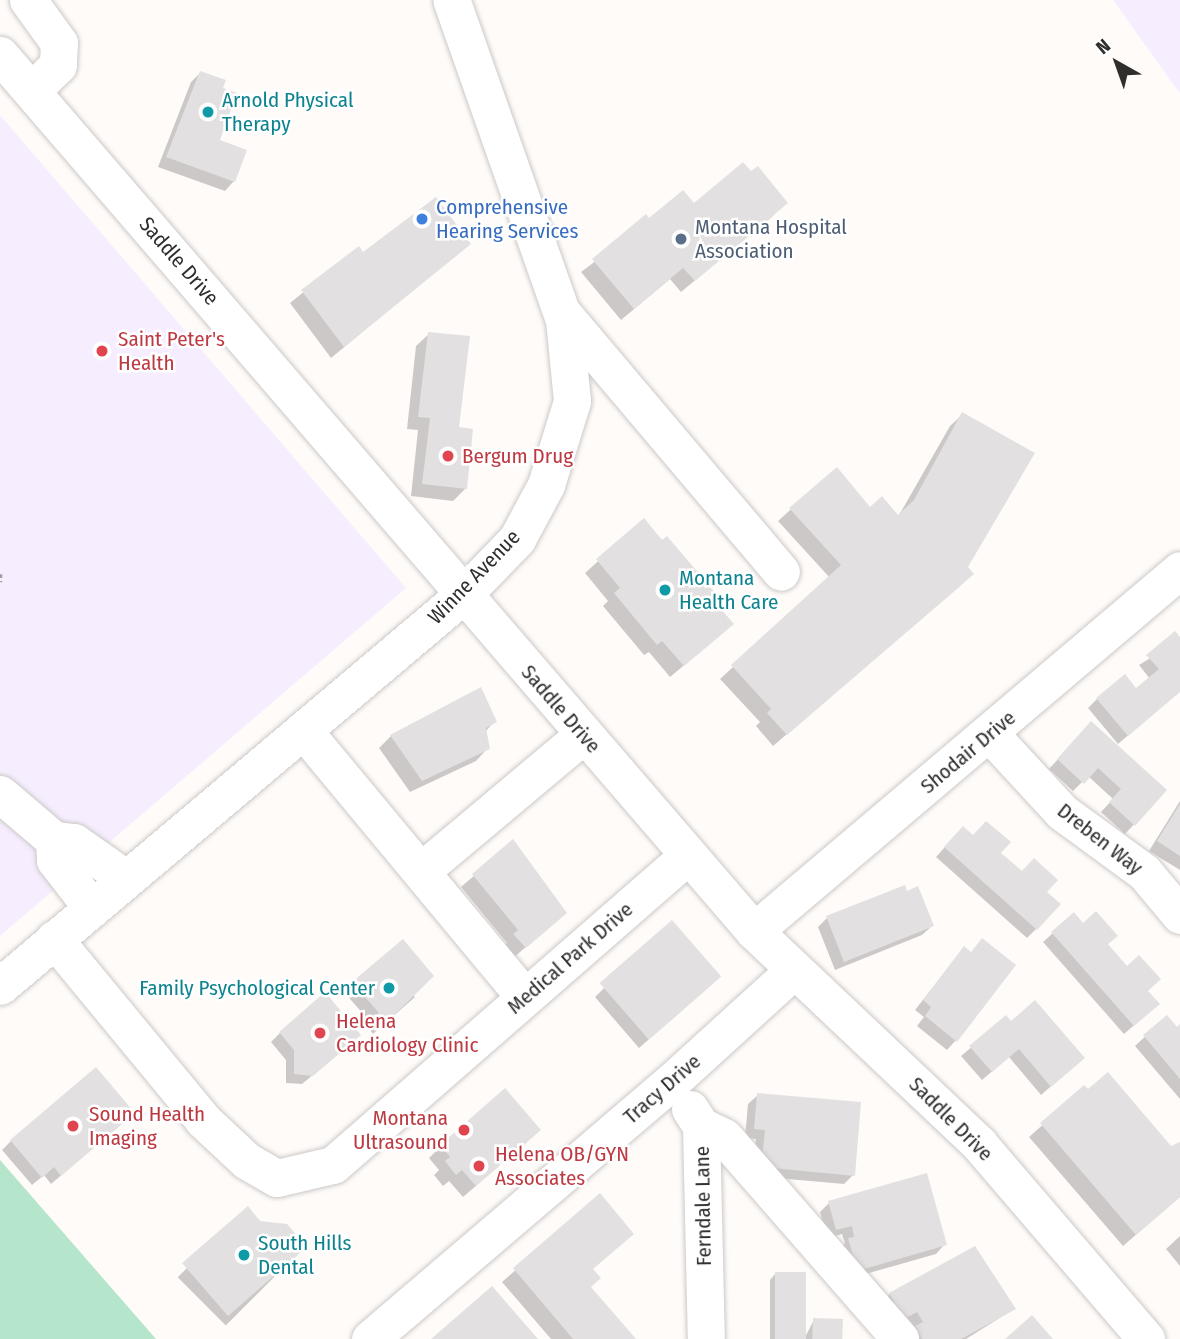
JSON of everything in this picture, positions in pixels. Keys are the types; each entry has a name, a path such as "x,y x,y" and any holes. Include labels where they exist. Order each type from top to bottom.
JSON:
{"street":[{"path":"28,0 59,43 58,65 31,91"},
{"name":"Winne Avenue","path":"0,986 463,595 517,539 560,452 572,401 571,360 561,312 451,0"},
{"name":"Saddle Drive","path":"0,55 754,932 792,972 892,1059 978,1144 1146,1339"},
{"path":"561,312 781,572"},
{"name":"Shodair Drive","path":"754,932 1180,570"},
{"path":"303,730 525,997"},
{"name":"Dreben Way","path":"990,734 1062,812 1144,872 1180,915"},
{"path":"421,872 583,735"},
{"path":"0,794 54,840 74,842 125,878"},
{"path":"54,840 55,860 92,908"},
{"name":"Medical Park Drive","path":"54,939 203,1120 247,1161 277,1178 333,1165 688,855"},
{"name":"Tracy Drive","path":"370,1339 671,1082 792,972"},
{"name":"Ferndale Lane","path":"671,1082 701,1126 706,1339"},
{"path":"701,1126 724,1137 900,1339"}],"path":[{"path":"0,574 0,582"}],"shaded area":[{"path":"1113,0 1180,0 1180,93 1173,84"},
{"name":"Saint Peter's Health","path":"0,115 406,588 0,936"}],"green space":[{"path":"0,1160 156,1339 0,1339"}],"building":[{"name":"Arnold Physical Therapy","path":"200,71 226,80 223,88 237,93 220,140 247,150 235,182 166,157"},
{"name":"Montana Hospital Association","path":"743,162 751,171 758,166 788,203 695,281 683,268 634,309 592,259 646,214 649,218 683,190 694,203"},
{"path":"436,197 471,244 344,347 301,290 359,246 363,252"},
{"path":"428,332 470,336 459,427 473,429 467,489 422,484 430,418 418,417"},
{"path":"962,412 1035,453 968,567 974,574 787,735 767,713 771,709 731,665 841,565 789,508 837,467 870,507 882,496 898,515 914,500"},
{"name":"Montana Health Care","path":"644,518 662,540 667,536 718,596 713,600 734,624 684,666 662,641 657,645 614,593 620,588 596,559"},
{"path":"1175,631 1180,637 1180,692 1128,736 1096,698 1125,674 1136,688 1159,669 1146,655"},
{"path":"481,687 497,722 486,728 490,749 422,781 390,735"},
{"path":"1091,721 1167,790 1135,826 1109,802 1121,789 1098,768 1084,784 1057,759"},
{"path":"1180,804 1180,856 1157,841"},
{"path":"986,821 1011,842 1001,853 1022,871 1034,858 1058,880 1047,892 1061,904 1037,930 944,847 963,826 973,835"},
{"path":"513,839 567,913 526,948 513,934 518,930 472,874"},
{"path":"905,885 907,891 918,886 934,926 844,962 826,916"},
{"path":"1096,911 1118,936 1108,944 1127,966 1139,955 1161,979 1148,991 1160,1004 1134,1026 1051,932 1074,912 1083,923"},
{"path":"672,920 721,977 649,1040 600,983"},
{"path":"982,938 1016,965 957,1042 925,1016 931,1007 923,1000 964,946 971,952"},
{"name":"Family Psychological Center","path":"403,939 434,976 383,1026 375,1016 379,1013 352,982"},
{"name":"Helena Cardiology Clinic","path":"325,992 361,1035 313,1076 294,1074 294,1050 279,1032"},
{"path":"1035,1000 1085,1058 1051,1087 1019,1049 992,1072 969,1046 1006,1015 1011,1021"},
{"path":"1167,1015 1177,1027 1180,1024 1180,1079 1143,1035"},
{"name":"Sound Health Imaging","path":"96,1067 135,1113 61,1176 54,1167 42,1178 10,1140"},
{"path":"1108,1072 1171,1146 1180,1142 1180,1197 1136,1235 1040,1123 1084,1085 1088,1089"},
{"path":"505,1088 541,1130 476,1186 462,1170 456,1175 445,1161 450,1157 440,1145"},
{"path":"757,1093 861,1102 855,1176 761,1167 765,1130 754,1129"},
{"path":"927,1173 947,1245 857,1271 848,1238 854,1237 852,1226 836,1230 828,1201"},
{"path":"600,1193 634,1234 593,1269 601,1278 591,1287 636,1339 573,1339 513,1268"},
{"name":"South Hills Dental","path":"248,1206 260,1221 287,1224 307,1247 228,1316 182,1263"},
{"path":"975,1246 1016,1309 961,1339 922,1339 915,1326 923,1322 917,1312 904,1319 889,1293"},
{"path":"775,1272 806,1272 806,1339 775,1339"},
{"path":"492,1286 538,1339 431,1339"},
{"path":"1032,1315 1053,1339 1005,1339"},
{"path":"813,1318 843,1319 842,1339 812,1339"}],"place":[{"name":"Arnold Physical Therapy","path":"208,112"},
{"name":"Comprehensive Hearing Services","path":"422,219"},
{"name":"Montana Hospital Association","path":"681,239"},
{"name":"Saint Peter's Health","path":"102,351"},
{"name":"Bergum Drug","path":"448,456"},
{"name":"Montana Health Care","path":"665,590"},
{"name":"Family Psychological Center","path":"389,988"},
{"name":"Helena Cardiology Clinic","path":"320,1033"},
{"name":"Sound Health Imaging","path":"73,1126"},
{"name":"Montana Ultrasound","path":"464,1130"},
{"name":"Helena OB/GYN Associates","path":"479,1166"},
{"name":"South Hills Dental","path":"244,1255"}]}
